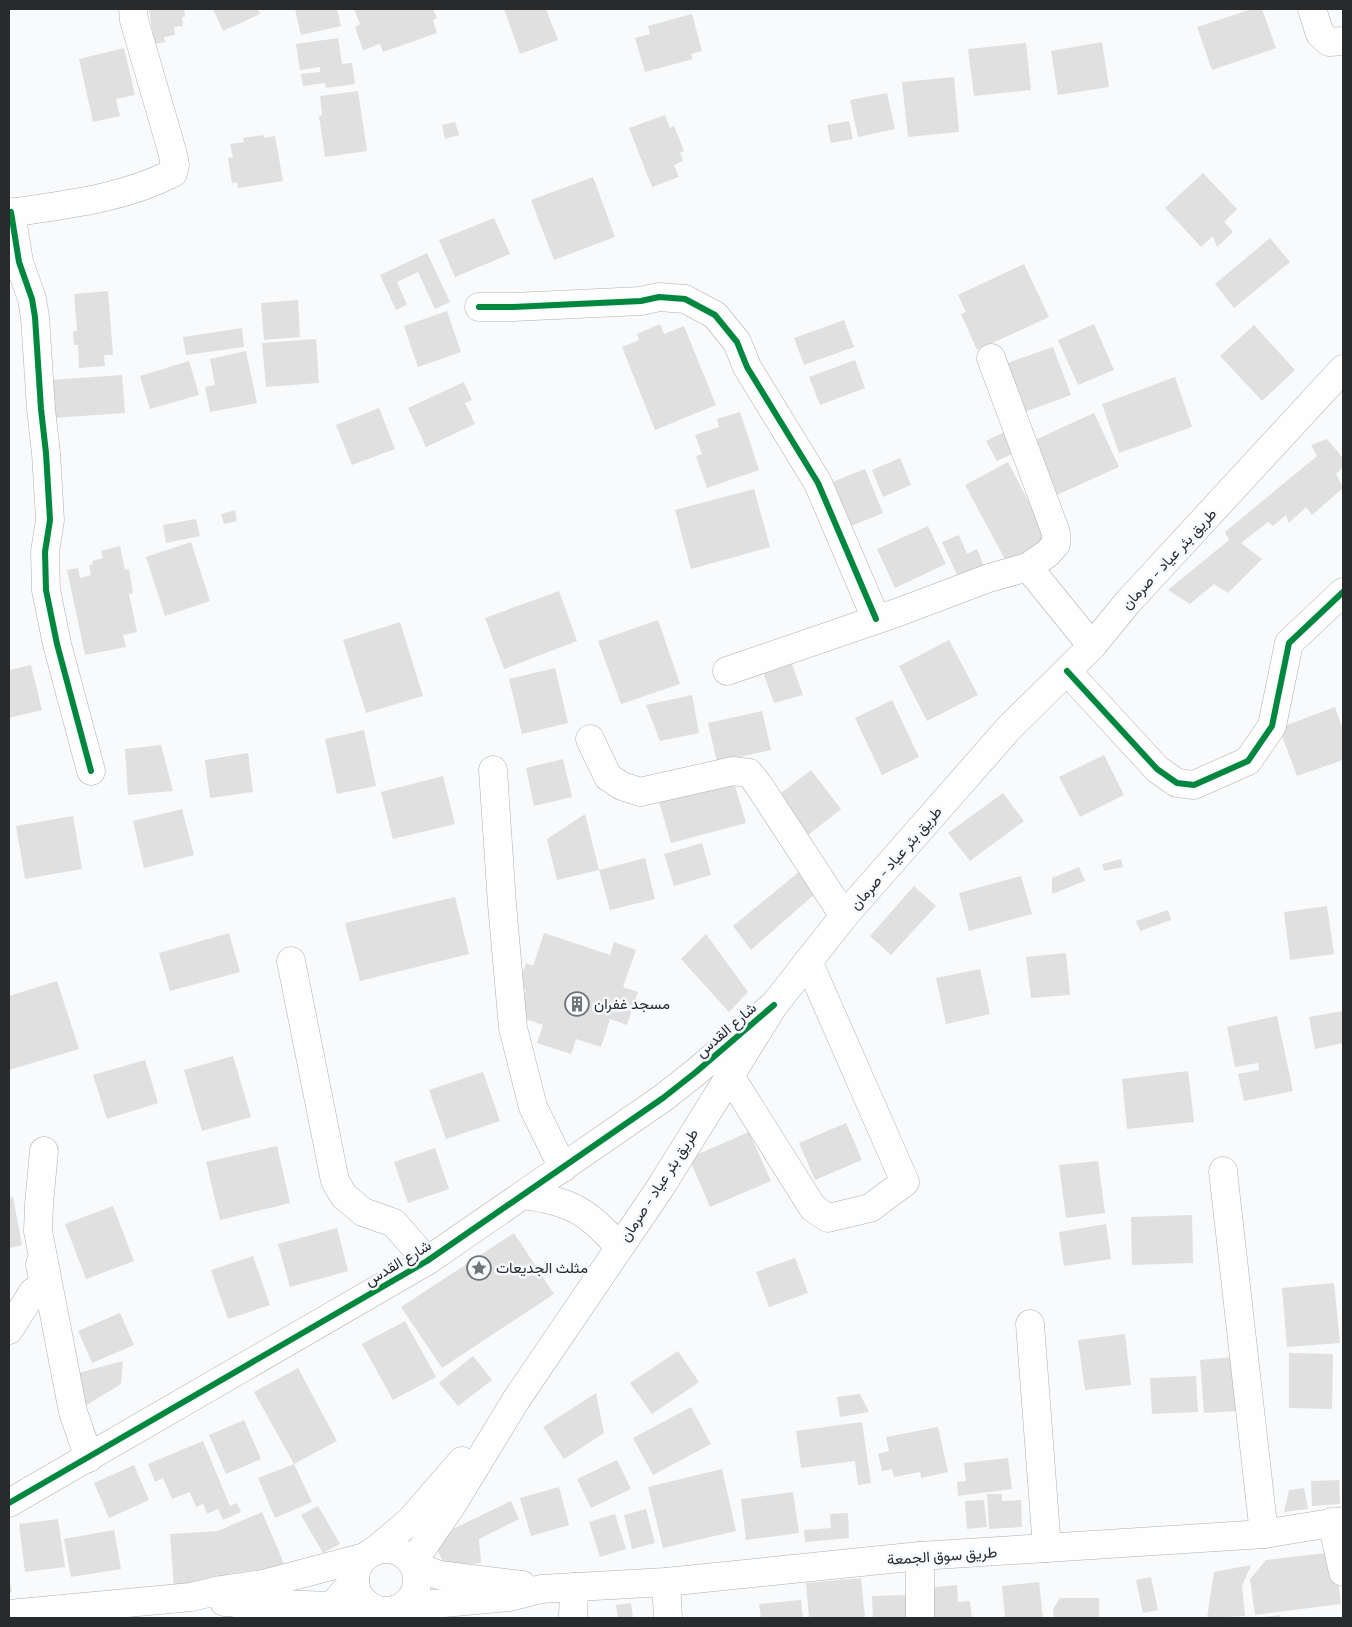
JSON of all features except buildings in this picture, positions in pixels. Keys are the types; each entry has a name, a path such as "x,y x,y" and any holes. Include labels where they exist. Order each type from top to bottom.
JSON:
{"main road":[{"path":"91,770 57,644 46,590 45,552 50,520 35,317 32,299 19,262 10,213 59,206 125,192 173,173 175,165 172,151 136,28 133,9"},
{"path":"1312,9 1320,34 1329,42 1343,41"},
{"path":"479,307 641,301 659,297 685,299 715,316 737,342 747,367 818,483 876,620"},
{"path":"727,671 876,620 989,578 1028,567 1048,553 1056,544 1056,533 991,358"},
{"name":"طريق بئر عياد - صرمان","path":"516,1400 660,1188 774,1005 844,916 1009,728 1092,646 1128,602 1343,369"},
{"path":"1028,567 1092,646"},
{"path":"1067,671 1157,769 1176,782 1194,785 1248,761 1272,726 1289,643 1343,592"},
{"path":"590,739 608,777 622,786 640,792 733,771 749,773 844,916"},
{"path":"493,770 502,904 514,1028 533,1107 563,1168"},
{"path":"291,961 335,1182 344,1196 363,1212 394,1223 426,1261"},
{"path":"730,1076 813,1208 828,1218 870,1208 905,1182 808,961"},
{"name":"شارع القدس","path":"9,1503 426,1261 625,1125 696,1072 774,1005"},
{"path":"9,1330 33,1292 44,1284 40,1269 38,1231 44,1151"},
{"path":"1223,1171 1264,1534"},
{"path":"523,1195 551,1199 577,1209 600,1226 619,1247"},
{"path":"38,1231 74,1412 89,1458"},
{"path":"1030,1324 1047,1548"},
{"path":"326,1612 364,1563 430,1500 491,1426 516,1400"},
{"path":"413,1564 452,1505 516,1400"},
{"path":"1338,1521 1343,1572"},
{"name":"طريق سوق الجمعة","path":"413,1564 439,1575 518,1584 540,1589 574,1588 666,1582 920,1556 1264,1534 1338,1521"},
{"path":"9,1614 191,1597 364,1563 383,1549 394,1550 404,1555 413,1564 417,1576 416,1587 406,1604 377,1610 360,1597 356,1588 364,1563"},
{"path":"920,1556 920,1618"},
{"path":"666,1582 668,1618"},
{"path":"574,1588 574,1618"},
{"name":"طريق سوق الجمعة","path":"191,1597 249,1611 326,1612 377,1610 510,1598 540,1589"}],"cycle path":[{"path":"9,213 11,212 19,262 32,299 35,317 50,520 45,552 46,590 57,644 91,771"},
{"path":"479,307 641,301 659,297 685,299 715,315 737,342 747,367 818,483 876,619"},
{"path":"1067,671 1157,769 1177,783 1194,785 1248,761 1272,726 1289,643 1343,592"},
{"path":"9,1503 427,1261 663,1098 774,1005"}],"place":[{"name":"مسجد غفران","path":"577,1004"},
{"name":"مثلث الجديعات","path":"479,1268"}]}
